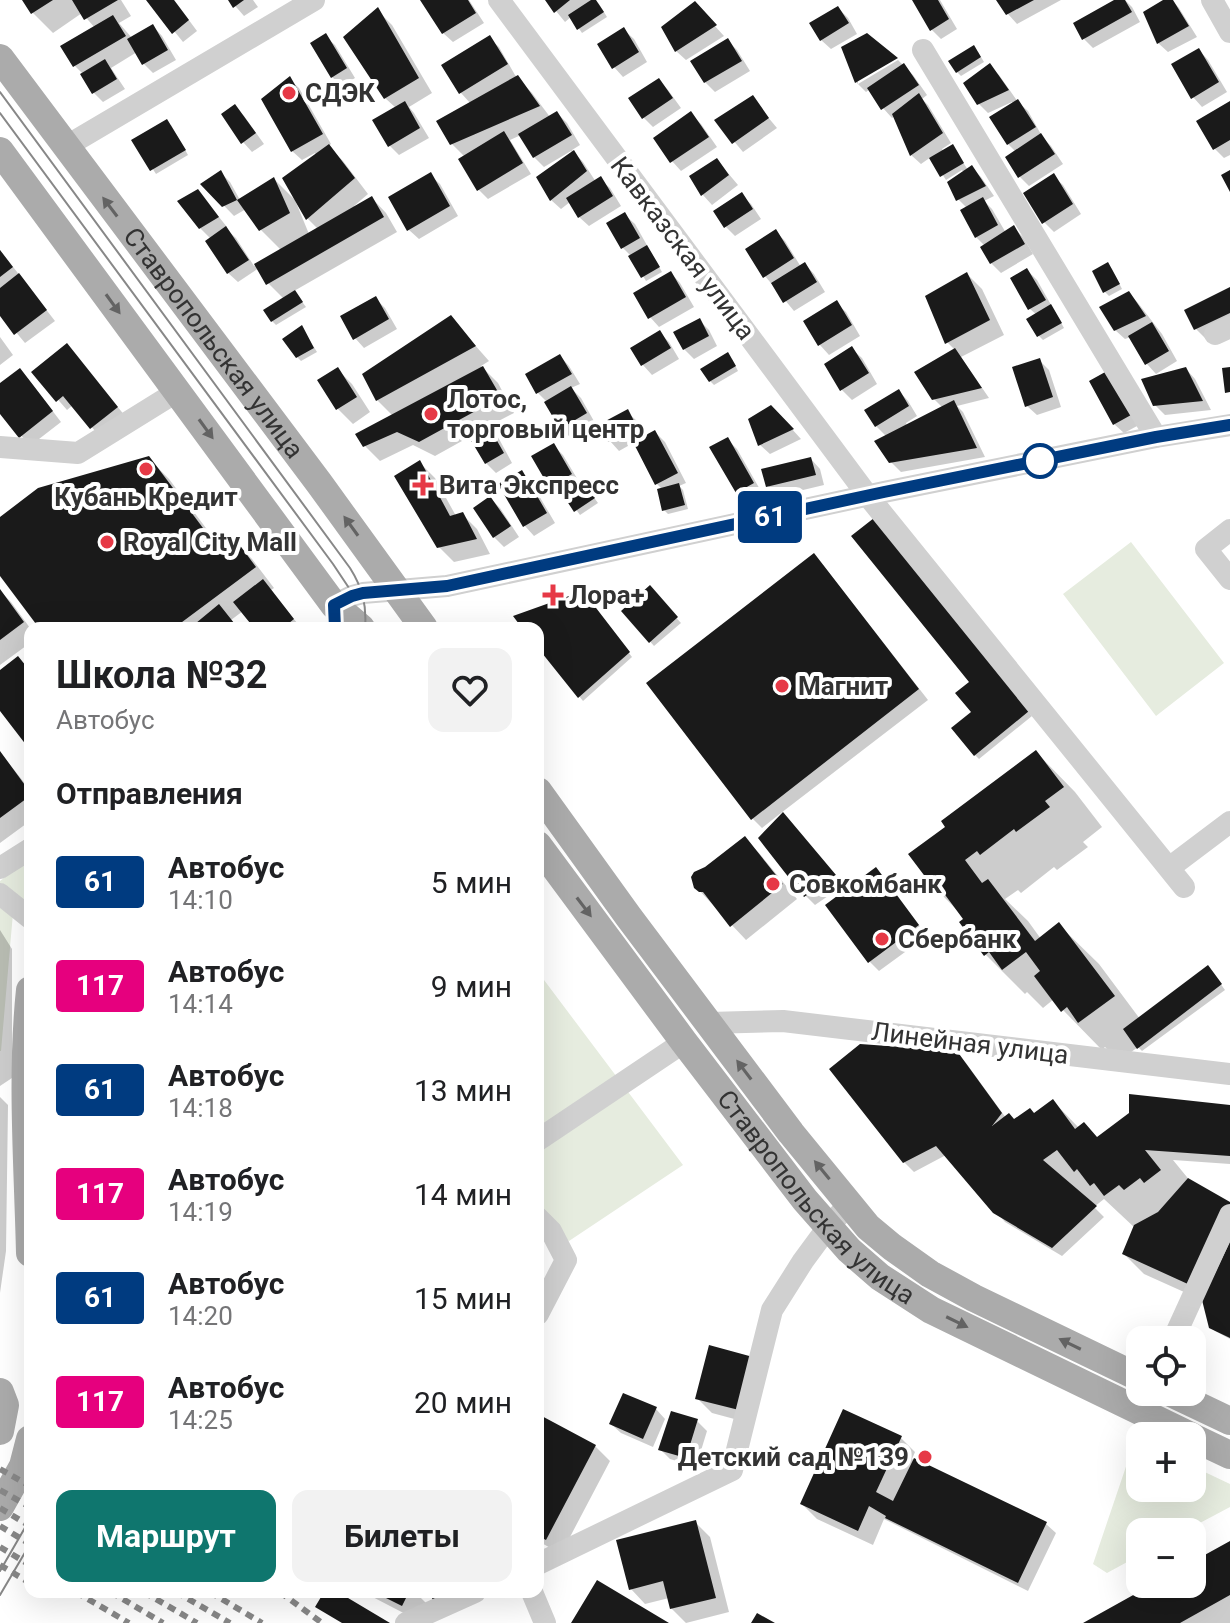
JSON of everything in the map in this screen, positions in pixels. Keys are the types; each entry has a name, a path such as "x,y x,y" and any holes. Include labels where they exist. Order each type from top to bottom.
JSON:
{"main road":[{"name":"Ставропольская улица","path":"0,58 420,622"},
{"path":"0,151 178,391 335,616"},
{"name":"Ставропольская улица","path":"544,800 791,1133 868,1227 930,1274 1126,1371"},
{"name":"Ставропольская улица","path":"544,805 563,827"},
{"name":"Ставропольская улица","path":"544,853 805,1200 849,1250 880,1277 931,1310 1163,1422"},
{"path":"0,1392 5,1405 0,1431"},
{"path":"1198,1406 1230,1421"},
{"name":"Ставропольская улица","path":"1206,1443 1230,1455"},
{"path":"0,1507 24,1462"}],"street":[{"path":"65,147 314,0"},
{"name":"Кавказская улица","path":"499,0 868,496 1184,887"},
{"path":"1212,0 1230,32"},
{"path":"923,50 1156,437"},
{"path":"0,447 78,453 178,391"},
{"path":"335,616 352,596 447,586 868,496 1156,437 1230,425"},
{"path":"1230,530 1206,549 1230,579"},
{"path":"1169,868 1230,822"},
{"path":"0,868 24,853"},
{"path":"0,894 24,913"},
{"name":"Линейная улица","path":"709,1023 783,1021 1230,1074"},
{"path":"544,1136 684,1042"},
{"path":"544,1561 732,1470 772,1310 803,1261 849,1204"},
{"path":"1179,1326 1230,1215"},
{"path":"544,1224 566,1260 544,1302"},
{"path":"406,1623 462,1598"},
{"path":"535,1598 545,1623"}],"shaded area":[{"path":"1131,542 1224,663 1156,716 1063,594"},
{"path":"24,863 24,900 0,884"},
{"path":"0,905 13,913 1,1051 0,1051"},
{"path":"544,980 683,1165 569,1241 544,1227"},
{"path":"1126,1467 1126,1502 1206,1502 1206,1473 1230,1484 1230,1507 1206,1520 1126,1518 1126,1563 1107,1573 1093,1564"}],"building":[{"path":"22,0 53,0 31,14"},
{"path":"72,0 118,0 84,20"},
{"path":"146,0 174,0 189,20 172,34"},
{"path":"228,0 244,0 233,8"},
{"path":"420,0 468,0 476,13 442,34"},
{"path":"545,0 570,0 554,13"},
{"path":"596,0 604,12 577,30 568,15"},
{"path":"912,0 938,0 949,19 930,31"},
{"path":"996,0 1034,0 1006,15"},
{"path":"1114,0 1125,0 1132,12 1082,40 1073,23"},
{"path":"1163,0 1173,0 1189,26 1157,44 1143,12"},
{"path":"695,1 717,25 675,52 661,27"},
{"path":"838,6 849,23 820,41 809,23"},
{"path":"378,7 419,78 384,99 343,37"},
{"path":"113,15 126,36 73,67 60,46"},
{"path":"153,24 168,50 142,65 127,39"},
{"path":"624,27 639,52 612,69 597,44"},
{"path":"326,33 347,68 331,78 310,43"},
{"path":"867,33 898,58 855,83 841,47"},
{"path":"490,35 508,64 459,94 441,65"},
{"path":"728,38 742,61 704,83 690,61"},
{"path":"974,45 981,57 956,73 948,61"},
{"path":"1199,48 1219,82 1191,99 1171,64"},
{"path":"105,59 117,79 92,94 80,74"},
{"path":"904,63 919,85 881,110 867,88"},
{"path":"990,63 1009,90 977,105 963,83"},
{"path":"518,75 540,106 450,145 436,121"},
{"path":"290,76 323,134 291,152 261,99"},
{"path":"659,78 673,98 642,119 628,98"},
{"path":"919,93 943,133 910,156 892,114"},
{"path":"753,95 769,118 732,144 714,120"},
{"path":"1018,99 1036,127 1007,145 989,117"},
{"path":"405,101 420,128 388,147 372,120"},
{"path":"1230,101 1230,140 1213,150 1196,121"},
{"path":"235,104 256,133 241,144 221,114"},
{"path":"557,111 572,135 533,158 518,134"},
{"path":"691,111 709,137 670,163 653,138"},
{"path":"167,119 186,150 150,171 131,140"},
{"path":"504,131 523,163 477,191 458,159"},
{"path":"1041,133 1055,154 1018,178 1005,157"},
{"path":"329,144 355,178 306,220 282,178"},
{"path":"953,144 964,163 940,177 929,158"},
{"path":"574,150 587,171 550,201 536,177"},
{"path":"717,158 729,175 701,196 689,176"},
{"path":"972,165 986,186 956,201 947,182"},
{"path":"221,170 237,200 222,207 200,184"},
{"path":"1230,170 1230,192 1221,175"},
{"path":"431,172 450,206 407,231 388,197"},
{"path":"1054,173 1073,204 1042,224 1023,193"},
{"path":"601,176 613,196 578,218 566,198"},
{"path":"274,177 290,213 259,231 237,200"},
{"path":"198,189 219,217 199,229 177,201"},
{"path":"742,192 753,209 724,228 713,211"},
{"path":"372,196 384,217 266,285 254,264"},
{"path":"983,197 998,225 975,238 960,210"},
{"path":"625,212 640,238 621,249 606,223"},
{"path":"1014,225 1025,244 990,264 980,247"},
{"path":"226,226 249,260 227,274 205,241"},
{"path":"776,229 794,258 763,278 745,249"},
{"path":"647,245 660,267 641,278 628,256"},
{"path":"0,250 13,267 0,277"},
{"path":"805,262 817,282 783,303 771,283"},
{"path":"1108,262 1120,284 1103,293 1092,271"},
{"path":"1027,268 1046,300 1028,310 1010,278"},
{"path":"671,271 686,297 648,319 633,293"},
{"path":"967,272 990,320 945,344 925,296"},
{"path":"19,273 47,310 14,335 0,316 0,288"},
{"path":"1230,287 1230,313 1194,330 1184,310"},
{"path":"295,290 303,302 271,322 263,310"},
{"path":"1129,291 1146,316 1114,331 1099,307"},
{"path":"376,296 389,319 353,340 340,316"},
{"path":"837,300 852,325 818,346 803,321"},
{"path":"1051,304 1062,323 1037,337 1026,319"},
{"path":"451,315 476,346 376,401 362,374"},
{"path":"700,318 709,336 683,350 673,332"},
{"path":"1152,322 1169,351 1145,365 1128,336"},
{"path":"302,325 314,348 296,358 282,339"},
{"path":"660,330 671,348 641,366 630,348"},
{"path":"67,343 118,407 90,429 63,396 56,402 31,372"},
{"path":"852,346 869,373 840,391 824,364"},
{"path":"955,348 982,388 932,400 914,372"},
{"path":"728,352 736,366 709,382 700,369"},
{"path":"560,354 572,374 536,394 525,374"},
{"path":"1040,358 1053,397 1025,407 1012,367"},
{"name":"Лотос, торговый центр","path":"483,366 501,397 419,442 397,432 363,447 355,434"},
{"path":"338,367 357,397 336,410 317,380"},
{"path":"1186,367 1203,401 1153,406 1141,379"},
{"path":"1230,367 1230,392 1225,393 1222,368"},
{"path":"20,368 53,411 19,438 0,414 0,383"},
{"path":"1107,371 1131,415 1113,425 1089,381"},
{"path":"571,386 587,413 560,429 544,402"},
{"path":"899,389 909,406 875,427 864,410"},
{"path":"954,400 977,448 889,463 874,441"},
{"path":"771,405 794,429 758,446 748,419"},
{"path":"628,409 637,427 608,442 598,425"},
{"path":"488,425 504,453 485,464 469,437"},
{"path":"655,430 678,473 655,485 633,442"},
{"path":"728,437 754,483 736,493 709,447"},
{"path":"554,443 572,474 549,487 531,456"},
{"name":"Royal City Mall","path":"149,456 218,548 233,536 256,567 182,622 34,622 0,576 0,517 38,488"},
{"path":"811,457 816,475 766,487 761,469"},
{"path":"420,460 450,516 463,512 477,539 437,548 394,476"},
{"path":"522,470 547,513 523,527 498,484"},
{"path":"584,481 595,498 574,512 563,495"},
{"path":"679,483 685,505 662,511 657,489"},
{"path":"490,496 511,526 493,538 473,508"},
{"path":"874,518 1029,711 974,756 951,728 971,712 955,693 969,682 851,536"},
{"name":"Магнит","path":"814,553 919,689 751,820 646,683"},
{"path":"263,579 294,619 290,622 249,622 233,602"},
{"path":"650,585 678,617 649,643 621,611"},
{"path":"0,589 24,622 0,640"},
{"path":"583,591 630,652 578,698 544,656 544,622 518,622 513,616"},
{"path":"219,604 233,622 197,622"},
{"path":"18,656 24,664 24,742 0,711 0,670"},
{"path":"1036,750 1064,787 1045,801 1050,807 980,855 977,851 965,860 982,883 988,879 1035,941 1059,922 1115,996 1078,1023 1067,1007 1061,1012 1034,976 1040,971 1026,952 1002,970 989,952 984,956 959,922 963,919 943,892 939,895 908,854 945,827 941,821"},
{"path":"0,751 24,784 24,800 0,818"},
{"path":"783,812 836,875 804,897 758,838"},
{"path":"745,836 783,884 730,927 703,892 694,888 691,877"},
{"path":"876,867 919,925 868,963 825,905"},
{"path":"1208,965 1222,984 1137,1049 1123,1029"},
{"path":"860,1044 957,1051 1002,1113 992,1126 1009,1113 1014,1119 1030,1108 1034,1113 1053,1099 1075,1129 1084,1122 1097,1137 1129,1113 1129,1094 1230,1105 1230,1156 1145,1150 1161,1170 1144,1183 1140,1178 1124,1190 1119,1185 1104,1196 1094,1183 1090,1186 1077,1169 1074,1172 1057,1150 1043,1160 1097,1206 1052,1248 993,1213 936,1146 903,1163 829,1069"},
{"path":"1188,1178 1230,1202 1190,1285 1122,1254 1134,1225 1158,1212"},
{"path":"1230,1242 1230,1338 1209,1328 1202,1300"},
{"path":"709,1345 753,1357 739,1410 695,1399"},
{"path":"623,1393 657,1407 643,1439 609,1424"},
{"path":"843,1409 902,1436 876,1492 893,1501 914,1458 1047,1522 1018,1583 885,1518 869,1506 858,1531 800,1504"},
{"path":"671,1411 698,1419 686,1458 658,1450"},
{"path":"544,1417 596,1445 544,1539"},
{"path":"696,1520 716,1598 670,1609 663,1581 629,1590 616,1540"},
{"path":"1230,1541 1230,1595 1180,1623 1083,1623 1128,1598 1206,1598 1206,1554"},
{"path":"597,1580 669,1623 571,1623"},
{"path":"320,1598 348,1598 390,1623 342,1623 315,1607"},
{"path":"386,1598 406,1598 402,1606"},
{"path":"432,1598 446,1598 435,1604"},
{"path":"757,1613 775,1623 751,1623"}],"tram line":[{"path":"0,92 350,568 363,596 365,622"},
{"path":"0,113 333,564 352,598"},
{"path":"0,1571 24,1529"},
{"path":"0,1595 24,1554"}],"railway":[{"path":"0,1469 24,1483"},
{"path":"0,1490 24,1504"},
{"path":"0,1508 24,1522"},
{"path":"0,1526 24,1540"},
{"path":"0,1547 24,1561"},
{"path":"0,1565 24,1579"},
{"path":"86,1598 129,1623"},
{"path":"121,1598 163,1623"},
{"path":"154,1598 197,1623"},
{"path":"186,1598 230,1623"},
{"path":"220,1598 262,1623"},
{"path":"288,1598 322,1623"}],"bus line":[{"name":"61","path":"336,622 334,605 363,593 447,586 884,492 1230,425"}],"place":[{"name":"СДЭК","path":"289,93"},
{"name":"Лотос, торговый центр","path":"431,414"},
{"name":"Кубань Кредит","path":"146,469"},
{"name":"Вита Экспресс","path":"423,485"},
{"name":"Royal City Mall","path":"107,542"},
{"name":"Лора+","path":"553,595"},
{"name":"Магнит","path":"782,686"},
{"name":"Совкомбанк","path":"773,884"},
{"name":"Сбербанк","path":"882,939"},
{"name":"Детский сад №139","path":"925,1457"}]}
